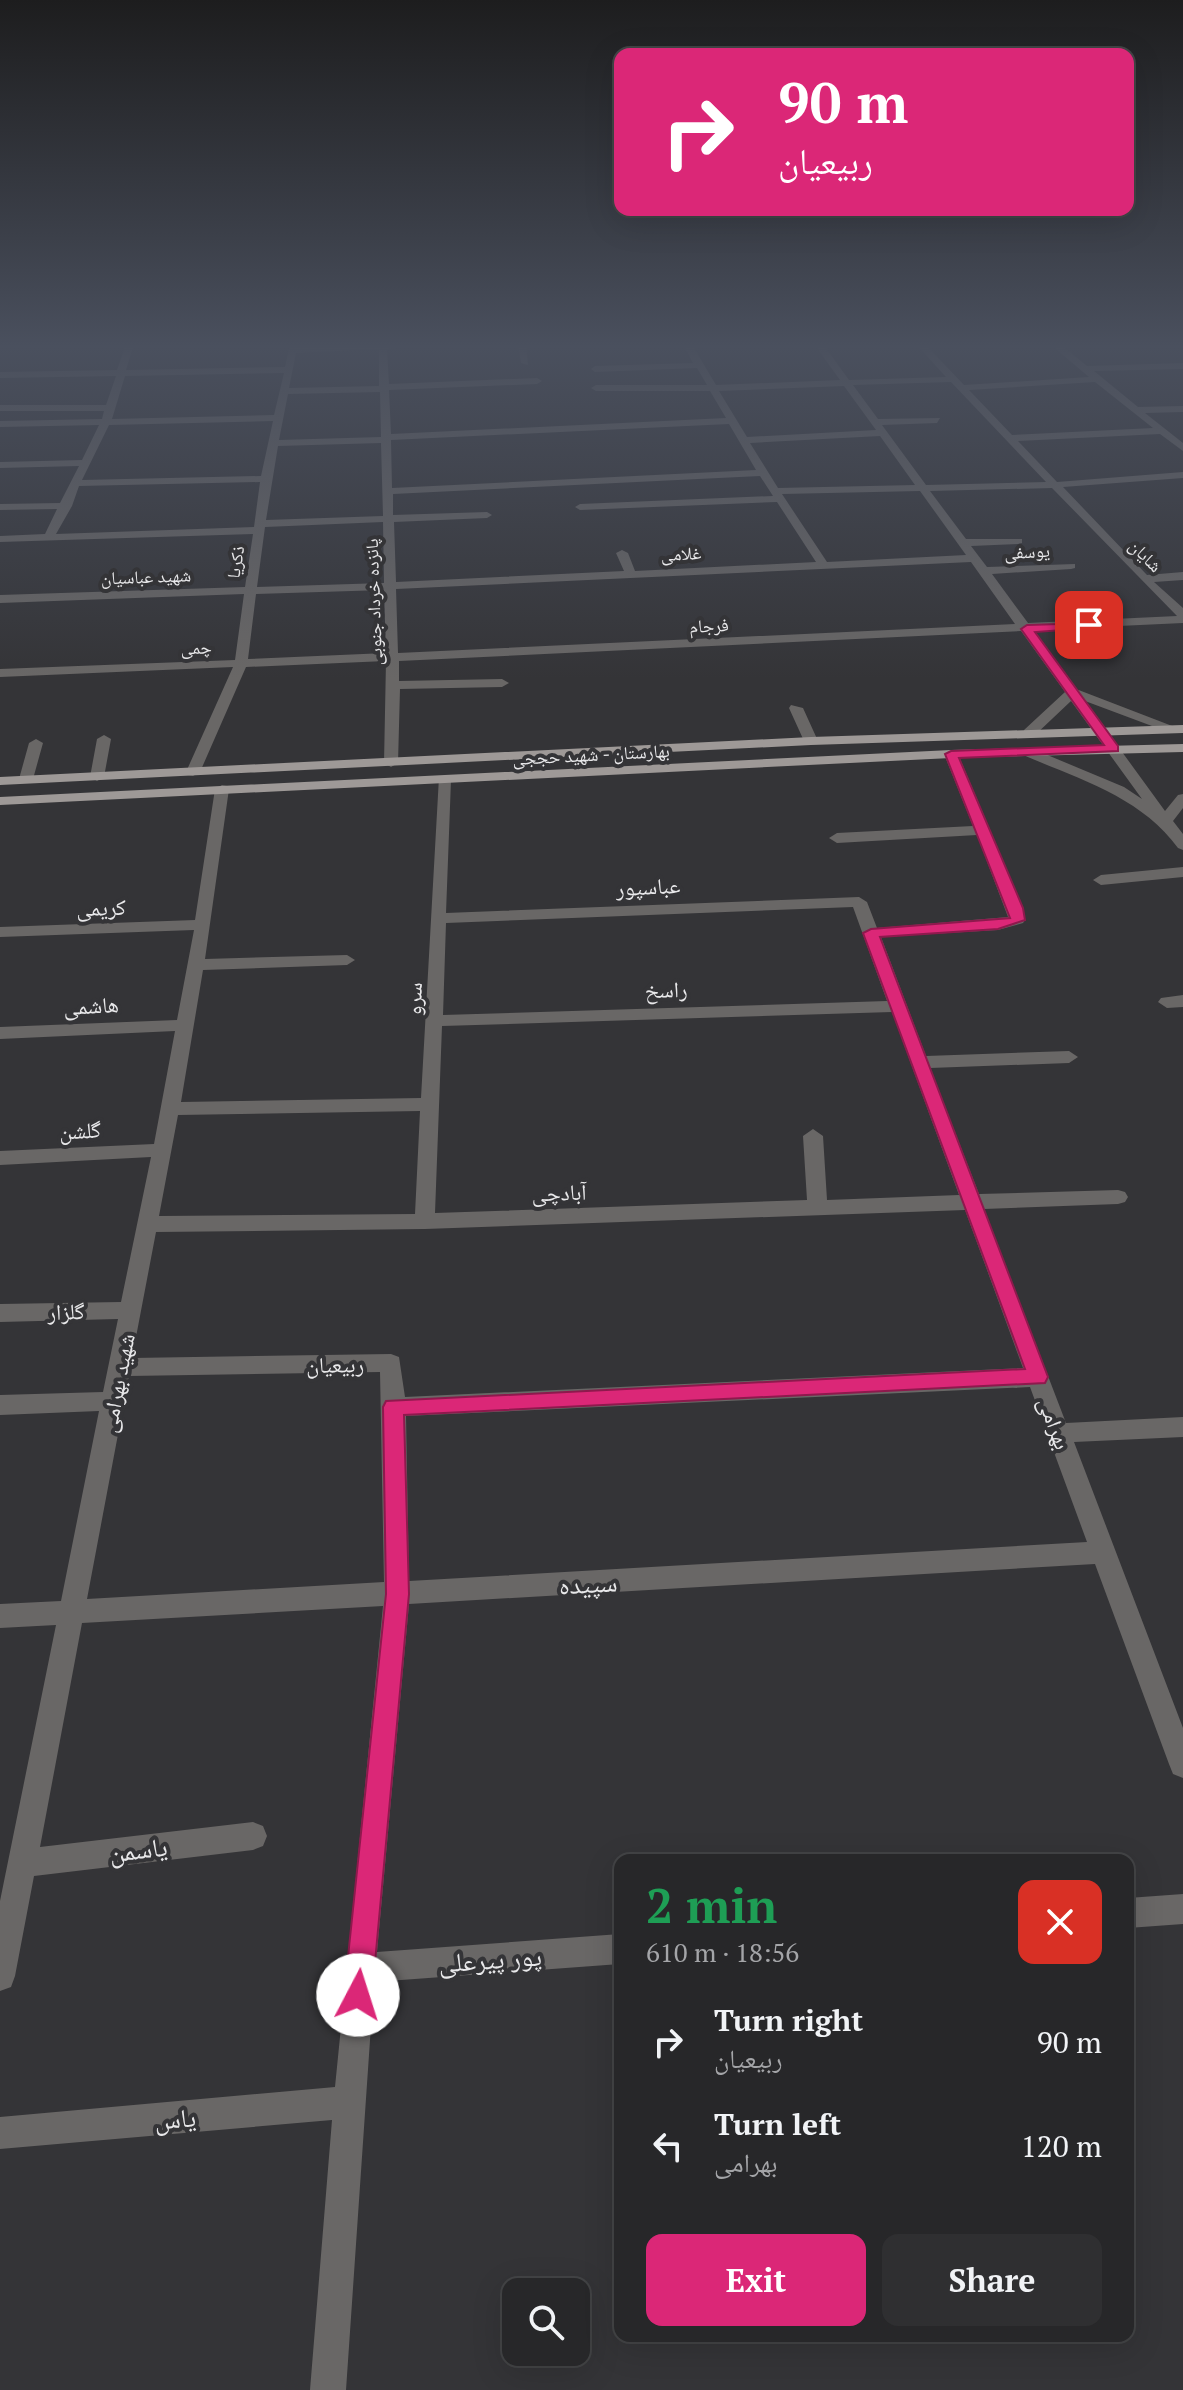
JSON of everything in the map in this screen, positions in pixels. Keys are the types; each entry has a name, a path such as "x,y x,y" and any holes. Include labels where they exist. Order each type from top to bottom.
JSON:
{"main road":[{"name":"بهارستان - شهید حججی","path":"0,781 811,741 1178,729"},
{"path":"957,736 969,745 957,754"},
{"name":"بهارستان - شهید حججی","path":"0,801 957,754 1183,748"},
{"path":"391,763 391,782"}],"street":[{"path":"49,537 90,456"},
{"name":"ذکریا","path":"193,772 241,663 271,456"},
{"name":"پانزده خرداد جنوبی","path":"386,456 393,656 391,763"},
{"path":"752,456 823,564"},
{"path":"898,456 1183,845"},
{"name":"شایان","path":"1025,456 1183,617"},
{"path":"0,465 86,463"},
{"path":"387,491 763,473"},
{"path":"580,507 921,486 1053,485 1183,475"},
{"path":"76,483 266,479"},
{"path":"0,507 67,506"},
{"path":"0,539 487,515"},
{"path":"963,543 1018,541"},
{"path":"622,553 631,574"},
{"name":"غلامی","path":"389,586 975,558"},
{"name":"یوسفی","path":"984,571 1071,566"},
{"path":"1144,579 1183,576"},
{"name":"شهید عباسیان","path":"0,599 389,586"},
{"name":"فرجام","path":"393,656 1027,629 1183,617"},
{"path":"539,651 543,668"},
{"name":"چمی","path":"0,673 393,656"},
{"path":"393,685 502,683"},
{"path":"1073,692 1178,729"},
{"path":"1029,733 1073,692"},
{"path":"796,708 811,741"},
{"path":"97,777 104,739"},
{"path":"26,779 36,743"},
{"path":"1028,752 1119,790 1165,821"},
{"path":"871,933 998,925 1017,920 957,754"},
{"name":"سرو","path":"425,1221 444,780"},
{"name":"شهید بهرامی","path":"0,1976 170,1109 203,925 222,789"},
{"path":"1165,821 1183,798"},
{"path":"837,838 983,830"},
{"path":"1101,880 1183,872"},
{"name":"عباسپور","path":"439,918 859,902"},
{"name":"بهرامی","path":"859,902 1104,1552 1172,1707 1183,1764"},
{"name":"کریمی","path":"0,932 203,925"},
{"path":"195,965 347,960"},
{"name":"راسخ","path":"434,1021 899,1006"},
{"name":"هاشمی","path":"0,1033 185,1025"},
{"path":"919,1062 1069,1057"},
{"path":"170,1109 431,1104"},
{"path":"813,1136 817,1207"},
{"name":"گلشن","path":"0,1158 162,1150"},
{"name":"آبادچی","path":"148,1224 425,1221 1118,1197"},
{"name":"گلزار","path":"0,1313 131,1310"},
{"name":"ربیعیان","path":"120,1367 391,1363 394,1407"},
{"path":"328,2390 360,1968 397,1594 394,1407 1038,1377"},
{"path":"0,1405 113,1401"},
{"path":"1059,1433 1183,1427"},
{"name":"سپیده","path":"0,1616 1104,1552"},
{"name":"یاسمن","path":"23,1863 253,1836"},
{"path":"1134,1913 1183,1909"},
{"name":"پور پیرعلی","path":"360,1968 614,1949"},
{"name":"یاس","path":"0,2133 350,2102"}],"route":[{"path":"358,1995 397,1594 394,1407 1038,1377 871,933 998,925 1017,920 1015,908 951,754 1113,748 1027,629 1089,625"}]}
